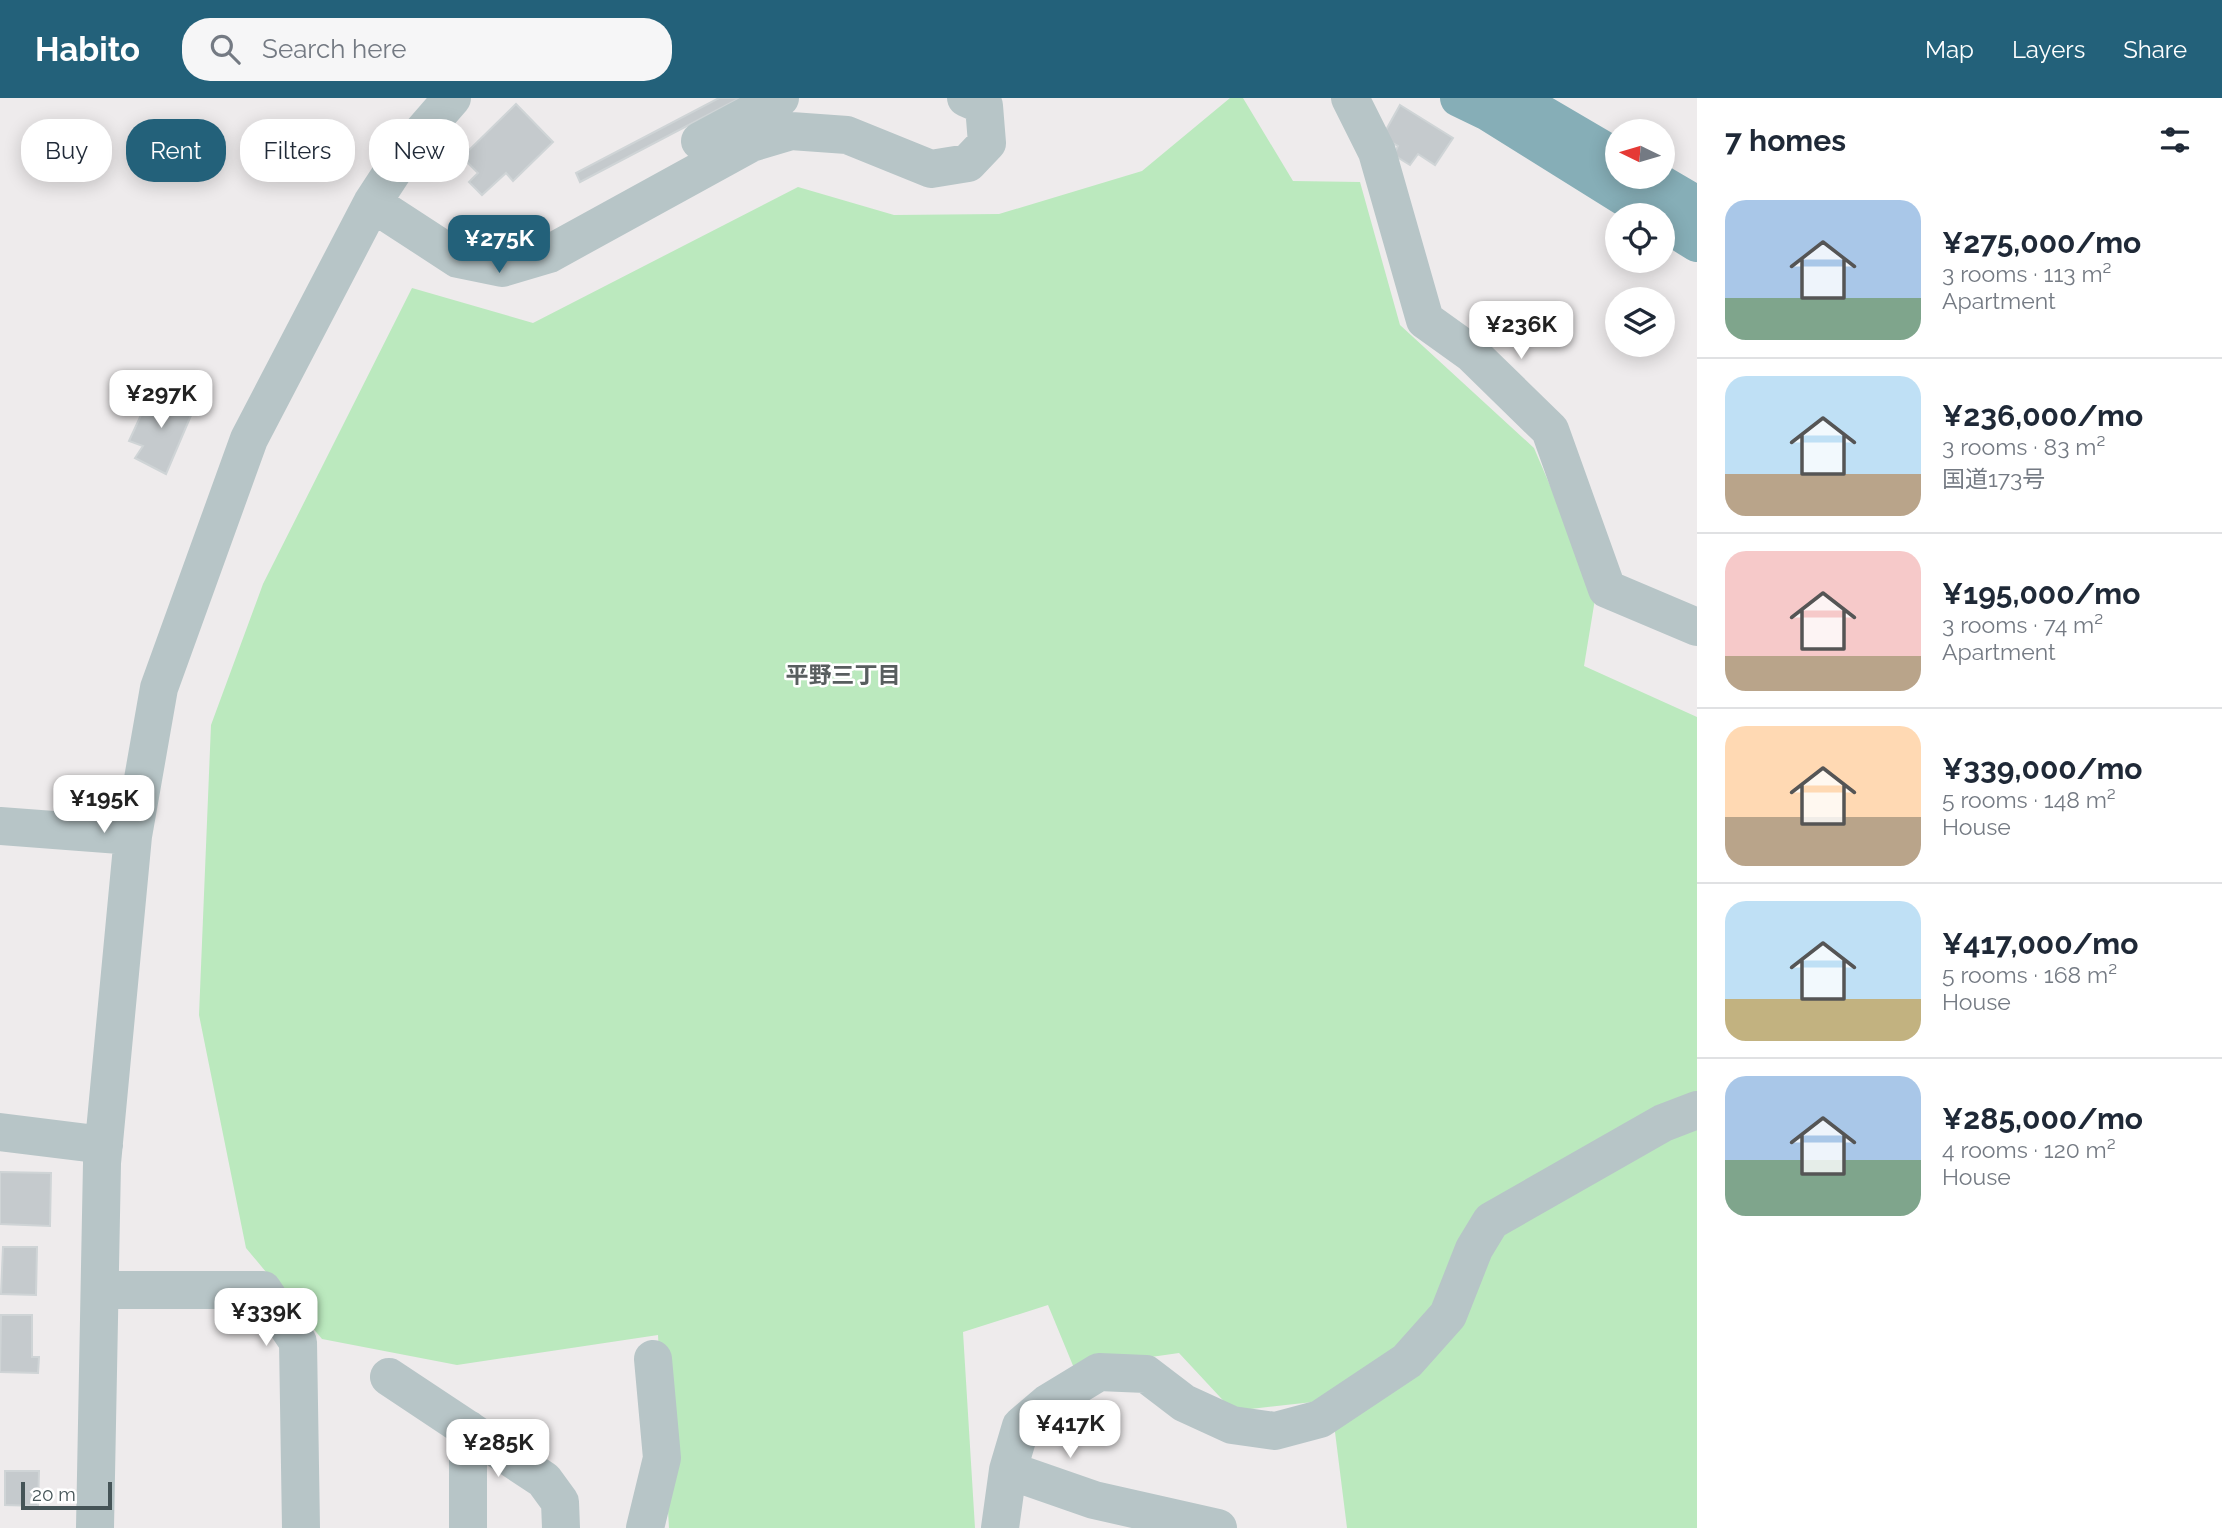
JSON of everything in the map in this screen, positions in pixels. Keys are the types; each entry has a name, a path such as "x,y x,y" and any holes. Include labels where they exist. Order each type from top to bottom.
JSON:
{"highway":[{"path":"1459,98 1488,112 1634,203"},
{"path":"1516,98 1605,151"},
{"path":"1669,189 1697,205"},
{"path":"1675,229 1697,243"}],"street":[{"path":"95,1528 104,1145 133,836 159,688 249,439 372,203 406,151 452,98"},
{"path":"372,203 426,230 475,247 504,244 537,231 780,98"},
{"path":"372,203 458,259 502,268 549,254 751,142 791,131 847,135 931,169 968,163 987,143 984,106 966,98"},
{"path":"1350,98 1377,152 1425,320 1471,353 1550,430 1608,589 1697,626"},
{"path":"0,826 133,836"},
{"path":"1000,1528 1008,1470 1021,1426 1048,1403 1099,1372 1146,1374 1184,1403 1232,1425 1275,1431 1320,1419 1407,1361 1448,1315 1474,1249 1491,1221 1663,1124 1697,1110"},
{"path":"0,1132 104,1145"},
{"path":"100,1290 263,1290 298,1342 301,1528"},
{"path":"645,1528 662,1458 653,1359"},
{"path":"389,1377 544,1480 560,1502 561,1528"},
{"path":"468,1429 468,1528"},
{"path":"1008,1470 1094,1500 1218,1528"}],"green space":[{"path":"1230,98 1243,98 1293,181 1360,182 1400,325 1534,448 1596,593 1584,666 1697,717 1697,1528 1347,1528 1331,1400 1233,1411 1179,1353 1074,1368 1048,1305 963,1332 975,1528 669,1528 658,1335 457,1365 322,1339 246,1248 199,1015 211,725 263,584 412,288 533,323 798,187 894,215 999,214 1142,171"}],"building":[{"path":"719,98 740,98 580,182 576,173"},
{"path":"516,104 553,142 513,181 506,173 482,195 469,182 478,173 469,164 469,150"},
{"path":"1400,105 1453,138 1435,165 1418,154 1410,165 1394,155 1398,146 1382,137"},
{"path":"153,389 195,406 166,474 135,458 143,446 129,441"},
{"path":"0,1172 51,1173 50,1226 0,1224"},
{"path":"3,1247 37,1247 36,1295 1,1294"},
{"path":"1,1315 32,1315 32,1357 39,1357 38,1373 0,1372"},
{"path":"5,1471 39,1471 38,1506 5,1505"}],"district":[{"name":"平野三丁目","path":"843,674"}]}
